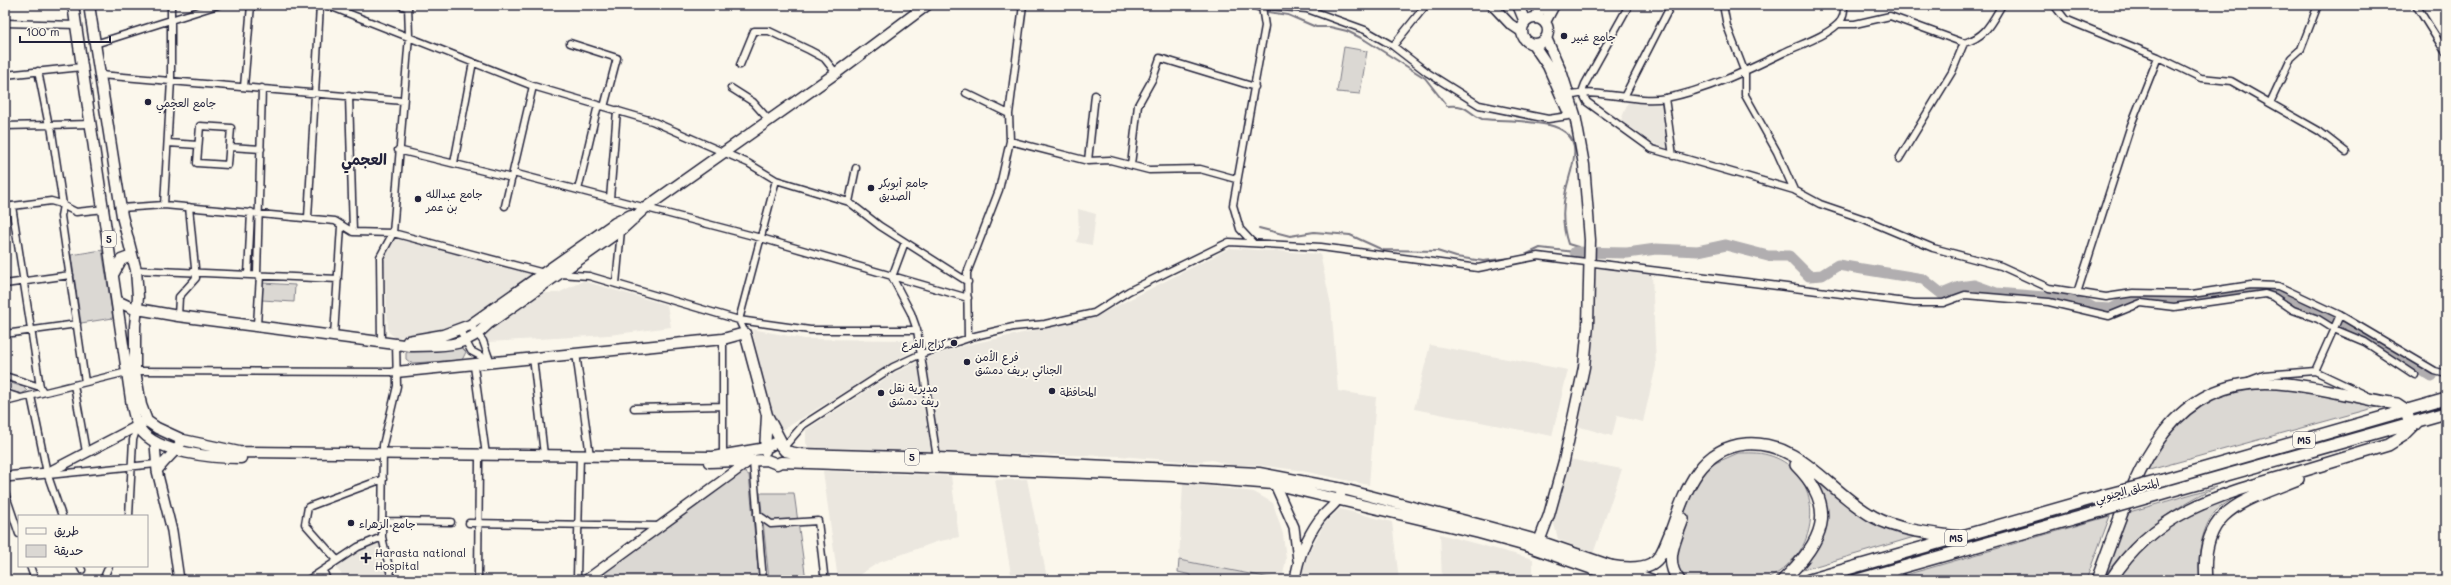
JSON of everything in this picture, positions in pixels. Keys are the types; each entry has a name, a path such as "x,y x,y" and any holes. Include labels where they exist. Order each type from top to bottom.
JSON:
{"highway":[{"path":"2097,580 2144,462 2161,434 2177,417 2198,402 2222,390 2255,383 2291,384 2397,404 2406,410 2414,423 2404,435 2388,445 2325,465 2221,494 2187,510 2143,542 2111,580"},
{"name":"المتحلق الجنوبي","path":"1809,580 2446,399"},
{"name":"المتحلق الجنوبي","path":"1861,579 2446,413"},
{"path":"1609,566 1646,566 1658,559 1665,547 1687,488 1704,464 1718,452 1735,446 1754,444 1772,446 1796,461 1850,501 1878,519 1902,528 1959,537"},
{"path":"1679,580 1672,568 1672,552 1694,490 1706,472 1729,455 1754,449 1780,454 1796,461 1809,477 1820,502 1821,522 1812,549 1783,580"},
{"path":"2206,580 2206,550 2212,533 2224,515 2246,499 2300,478 2325,465"},
{"path":"1861,579 1902,580"}],"main road":[{"name":"5","path":"73,5 105,208 117,301 131,371 138,426 146,436 155,443 204,456 239,458 482,458 723,455 766,448 775,443 784,449 800,454 937,458 1252,472 1272,480 1339,501 1480,529"},
{"name":"5","path":"89,5 121,208 136,270 137,309 134,326 131,371 141,405 148,421 157,428 183,440 239,452 383,457"},
{"path":"117,301 137,309 178,316 381,342 425,346 446,345 465,341 478,334 488,324 621,230 646,208 836,73 927,5"},
{"path":"1518,5 1531,22 1548,28 1546,38 1569,96 1572,116 1584,166 1588,239 1586,262 1584,367 1549,514 1535,544"},
{"path":"1525,5 1531,22"},
{"path":"1543,5 1531,22 1528,42 1534,44 1540,43 1546,38"},
{"path":"1531,22 1554,5"},
{"path":"1534,44 1548,66 1572,116"},
{"path":"86,87 93,98 105,104"},
{"path":"396,343 460,330 470,325 615,223 646,208"},
{"path":"114,273 121,260 132,256"},
{"path":"396,372 474,366 490,361 723,338 746,333 767,415 784,449 785,458 781,462"},
{"path":"767,415 766,448 764,456 767,460"},
{"name":"5","path":"482,458 544,455 750,462 767,460 772,464 781,462 1272,480 1343,489 1609,566 1634,578 1652,580"},
{"name":"5","path":"1535,544 1624,580"}],"street":[{"path":"164,205 171,80 171,5"},
{"path":"95,44 218,5"},
{"path":"244,87 251,5"},
{"path":"308,218 320,5"},
{"path":"327,5 409,36 532,86 652,121 722,153 748,163 776,180 849,202 905,242 968,282"},
{"path":"381,342 380,257 393,233 398,150 409,36 408,7 400,5"},
{"path":"968,338 967,272 999,190 1010,141 1010,114 1023,5"},
{"path":"1254,5 1262,7 1307,9 1365,30 1393,46 1428,73 1479,105 1548,119 1572,116"},
{"path":"1393,46 1426,5"},
{"path":"1492,5 1510,24 1531,22"},
{"path":"1629,5 1582,92 1587,102 1652,149 1794,190 1820,204 1864,219 1933,248 2001,266 2049,288 2106,297 2132,293 2192,294 2265,284 2278,286 2298,294 2340,315 2435,371 2446,374"},
{"path":"1624,97 1672,5"},
{"path":"1723,5 1729,32 1745,73 1745,94 1777,152 1794,190"},
{"path":"1569,96 1582,92 1624,97 1665,98 1745,73 1816,39 1838,24 1844,15 1844,5"},
{"path":"1838,24 1855,24 1890,16 1964,43 1976,39 1986,30 2002,5"},
{"path":"2054,5 2065,19 2158,56 2201,78 2231,81 2319,131 2346,152"},
{"path":"2270,103 2291,58 2301,49 2318,5"},
{"path":"2416,5 2446,53"},
{"path":"1253,243 1240,229 1233,205 1236,179 1255,87 1265,26 1262,7"},
{"path":"5,23 76,25"},
{"path":"740,65 754,31 769,31 824,58 836,73"},
{"path":"570,43 617,58 601,106 578,190"},
{"path":"1899,159 1952,72 1964,43"},
{"path":"2077,293 2131,125 2158,56"},
{"path":"1130,166 1138,105 1153,78 1160,58 1255,87"},
{"path":"454,163 473,62"},
{"path":"5,75 82,67"},
{"path":"38,71 50,126 63,204 61,216 85,382"},
{"path":"100,75 403,101"},
{"path":"505,206 532,86"},
{"path":"257,325 262,88"},
{"path":"731,88 752,102 769,120"},
{"path":"966,93 1010,114"},
{"path":"349,96 353,232"},
{"path":"1088,161 1095,96"},
{"path":"1665,98 1673,156"},
{"path":"610,199 617,110"},
{"path":"5,126 92,124"},
{"path":"200,126 231,128 230,147 228,165 197,163 200,126"},
{"path":"1010,141 1088,161 1110,160 1149,170 1200,169 1236,179"},
{"path":"168,143 198,145"},
{"path":"230,147 260,149"},
{"path":"398,150 578,190 761,238 968,298"},
{"path":"849,202 856,168"},
{"path":"746,333 739,320 776,180"},
{"path":"5,207 51,202 63,204 76,212 105,208"},
{"path":"121,208 164,205 335,221 353,232 393,233 543,273 589,276 739,320 810,330 917,330"},
{"path":"12,206 31,330 42,390"},
{"path":"178,316 179,297 194,282 195,272 189,207"},
{"path":"248,274 251,212"},
{"path":"334,336 341,226"},
{"path":"616,284 621,230"},
{"path":"905,242 892,277 912,313 917,330 937,458"},
{"path":"784,449 803,425 893,367 921,354 968,338 1013,327 1045,324 1089,315 1104,308 1129,291 1229,242 1321,247 1478,268 1538,256 1914,303 1943,303 1965,295 2049,302 2109,316 2141,303 2174,307 2265,294 2334,329 2365,342 2415,375"},
{"path":"136,270 338,278"},
{"path":"5,284 70,275"},
{"path":"2049,288 2049,302"},
{"path":"2315,371 2340,315"},
{"path":"5,334 77,324"},
{"path":"470,325 483,341 490,361"},
{"path":"460,330 471,351 490,361"},
{"path":"723,338 723,455"},
{"path":"392,580 382,537 383,445 397,386 396,343"},
{"path":"576,353 583,457 579,525 578,577 580,580"},
{"path":"533,357 544,455"},
{"path":"474,366 482,458 478,580"},
{"path":"5,402 31,396 42,390 74,385 131,371 396,372"},
{"path":"2240,385 2264,375 2315,371 2359,390 2375,400"},
{"path":"5,376 42,390"},
{"path":"74,385 86,452"},
{"path":"5,393 22,398"},
{"path":"31,396 48,474 62,515"},
{"path":"634,408 723,406"},
{"path":"48,474 86,452 148,421"},
{"path":"129,515 133,436 138,426"},
{"path":"5,479 132,467 157,467 168,455 178,449 183,440"},
{"path":"155,443 157,467 172,531 179,580"},
{"path":"586,580 750,462 757,514 763,580"},
{"path":"337,560 305,524 308,506 383,479"},
{"path":"1272,480 1294,527 1298,560 1295,580"},
{"path":"1298,560 1319,520 1339,501 1343,489"},
{"path":"5,493 18,531"},
{"path":"757,514 771,524 818,521 824,574"},
{"path":"382,521 452,522"},
{"path":"469,522 661,526"},
{"path":"308,580 358,547 382,537"},
{"path":"30,567 35,580"},
{"path":"103,580 109,567"},
{"path":"323,570 327,580"}],"shaded area":[{"path":"1628,102 1662,105 1669,149 1652,143 1621,120"},
{"path":"1078,209 1096,214 1092,245 1076,242 1079,234"},
{"path":"395,238 532,274 458,325 395,338 388,331 384,258"},
{"path":"1230,248 1320,254 1331,305 1338,391 1376,397 1369,485 1298,470 1257,465 1234,466 1212,460 1194,462 1120,456 947,453 809,448 806,443 806,430 896,372 934,355 966,345 1093,318"},
{"path":"1594,268 1652,273 1656,366 1643,422 1617,416 1612,436 1577,426 1584,391 1593,322"},
{"path":"583,281 667,305 671,327 609,335 487,342 484,331 538,293 558,293"},
{"path":"752,329 805,339 914,340 916,348 781,431 771,414"},
{"path":"1430,345 1568,370 1552,436 1414,409"},
{"path":"1569,459 1622,469 1593,554 1558,539 1553,520"},
{"path":"823,471 951,476 959,537 936,542 878,563 851,580 838,580"},
{"path":"1027,479 1047,578 1044,580 1012,580 995,480"},
{"path":"1183,483 1254,492 1273,503 1283,534 1286,559 1282,580 1179,560"},
{"path":"1340,509 1392,522 1399,580 1301,580 1304,562 1324,524"},
{"path":"1440,534 1533,559 1533,580 1442,580"},
{"name":"Harasta national Hospital","path":"380,541 389,580 347,580 336,568 359,549"}],"green space":[{"path":"1344,47 1367,51 1360,94 1337,92"},
{"path":"102,250 113,318 81,323 71,255"},
{"path":"263,283 295,285 294,302 262,300"},
{"path":"455,347 462,348 466,352 462,360 411,363 406,359 406,353 410,350"},
{"path":"5,381 23,387 27,391 21,394 5,389"},
{"path":"2274,388 2321,395 2377,407 2142,472 2174,427 2195,409 2207,402 2233,393"},
{"path":"1738,453 1757,453 1768,455 1783,461 1795,471 1804,483 1809,497 1811,512 1805,542 1797,555 1787,565 1775,575 1766,579 1740,582 1687,580 1678,576 1672,548 1696,481 1713,464"},
{"path":"743,471 749,475 759,580 594,580"},
{"path":"1806,472 1835,497 1876,524 1921,535 1789,574 1806,555 1820,513"},
{"path":"2216,487 2183,505 2139,537 2125,550 2102,580 2126,513"},
{"path":"760,493 794,493 806,580 769,580"},
{"path":"2237,496 2215,512 2206,527 2201,544 2199,563 2201,580 2116,580 2132,559 2152,539 2202,504"},
{"path":"2110,516 2086,580 2024,580 2002,575 1979,580 1911,580 1902,576"},
{"path":"1179,560 1280,580 1191,580 1191,575 1178,572"}],"waterway":[{"path":"1245,5 1258,11"},
{"path":"1268,12 1288,15 1316,27 1330,27 1347,31 1365,40 1425,78 1447,106 1460,106 1482,119 1532,122 1549,125 1561,130 1569,136 1573,143 1574,160 1566,190 1563,217 1568,244 1578,247 1581,252"},
{"path":"1259,228 1290,236 1314,232 1350,235 1383,250 1437,251 1456,257 1483,261 1521,257 1540,248 1575,252"},
{"path":"1575,252 1627,253 1656,249 1698,251 1726,245 1768,256 1789,256 1809,276 1822,275 1838,265 1923,279 1942,294 1959,287 1974,285 1996,293 2079,300 2094,308 2111,309 2126,301 2141,297 2154,297 2170,302 2216,298 2249,291 2268,290 2298,306 2318,313 2371,338 2432,377"}],"place":[{"name":"جامع غبير","path":"1564,36"},
{"name":"جامع العجمي","path":"148,102"},
{"name":"جامع أبوبكر الصديق","path":"871,188"},
{"name":"جامع عبدالله بن عمر","path":"418,199"},
{"name":"كراج الفرع","path":"954,343"},
{"name":"فرع الأمن الجنائي بريف دمشق","path":"967,362"},
{"name":"المحافظة","path":"1052,391"},
{"name":"مديرية نقل ريف دمشق","path":"881,393"},
{"name":"جامع الزهراء","path":"351,523"},
{"name":"Harasta national Hospital","path":"366,558"}],"district":[{"name":"العجمي","path":"364,159"}]}
